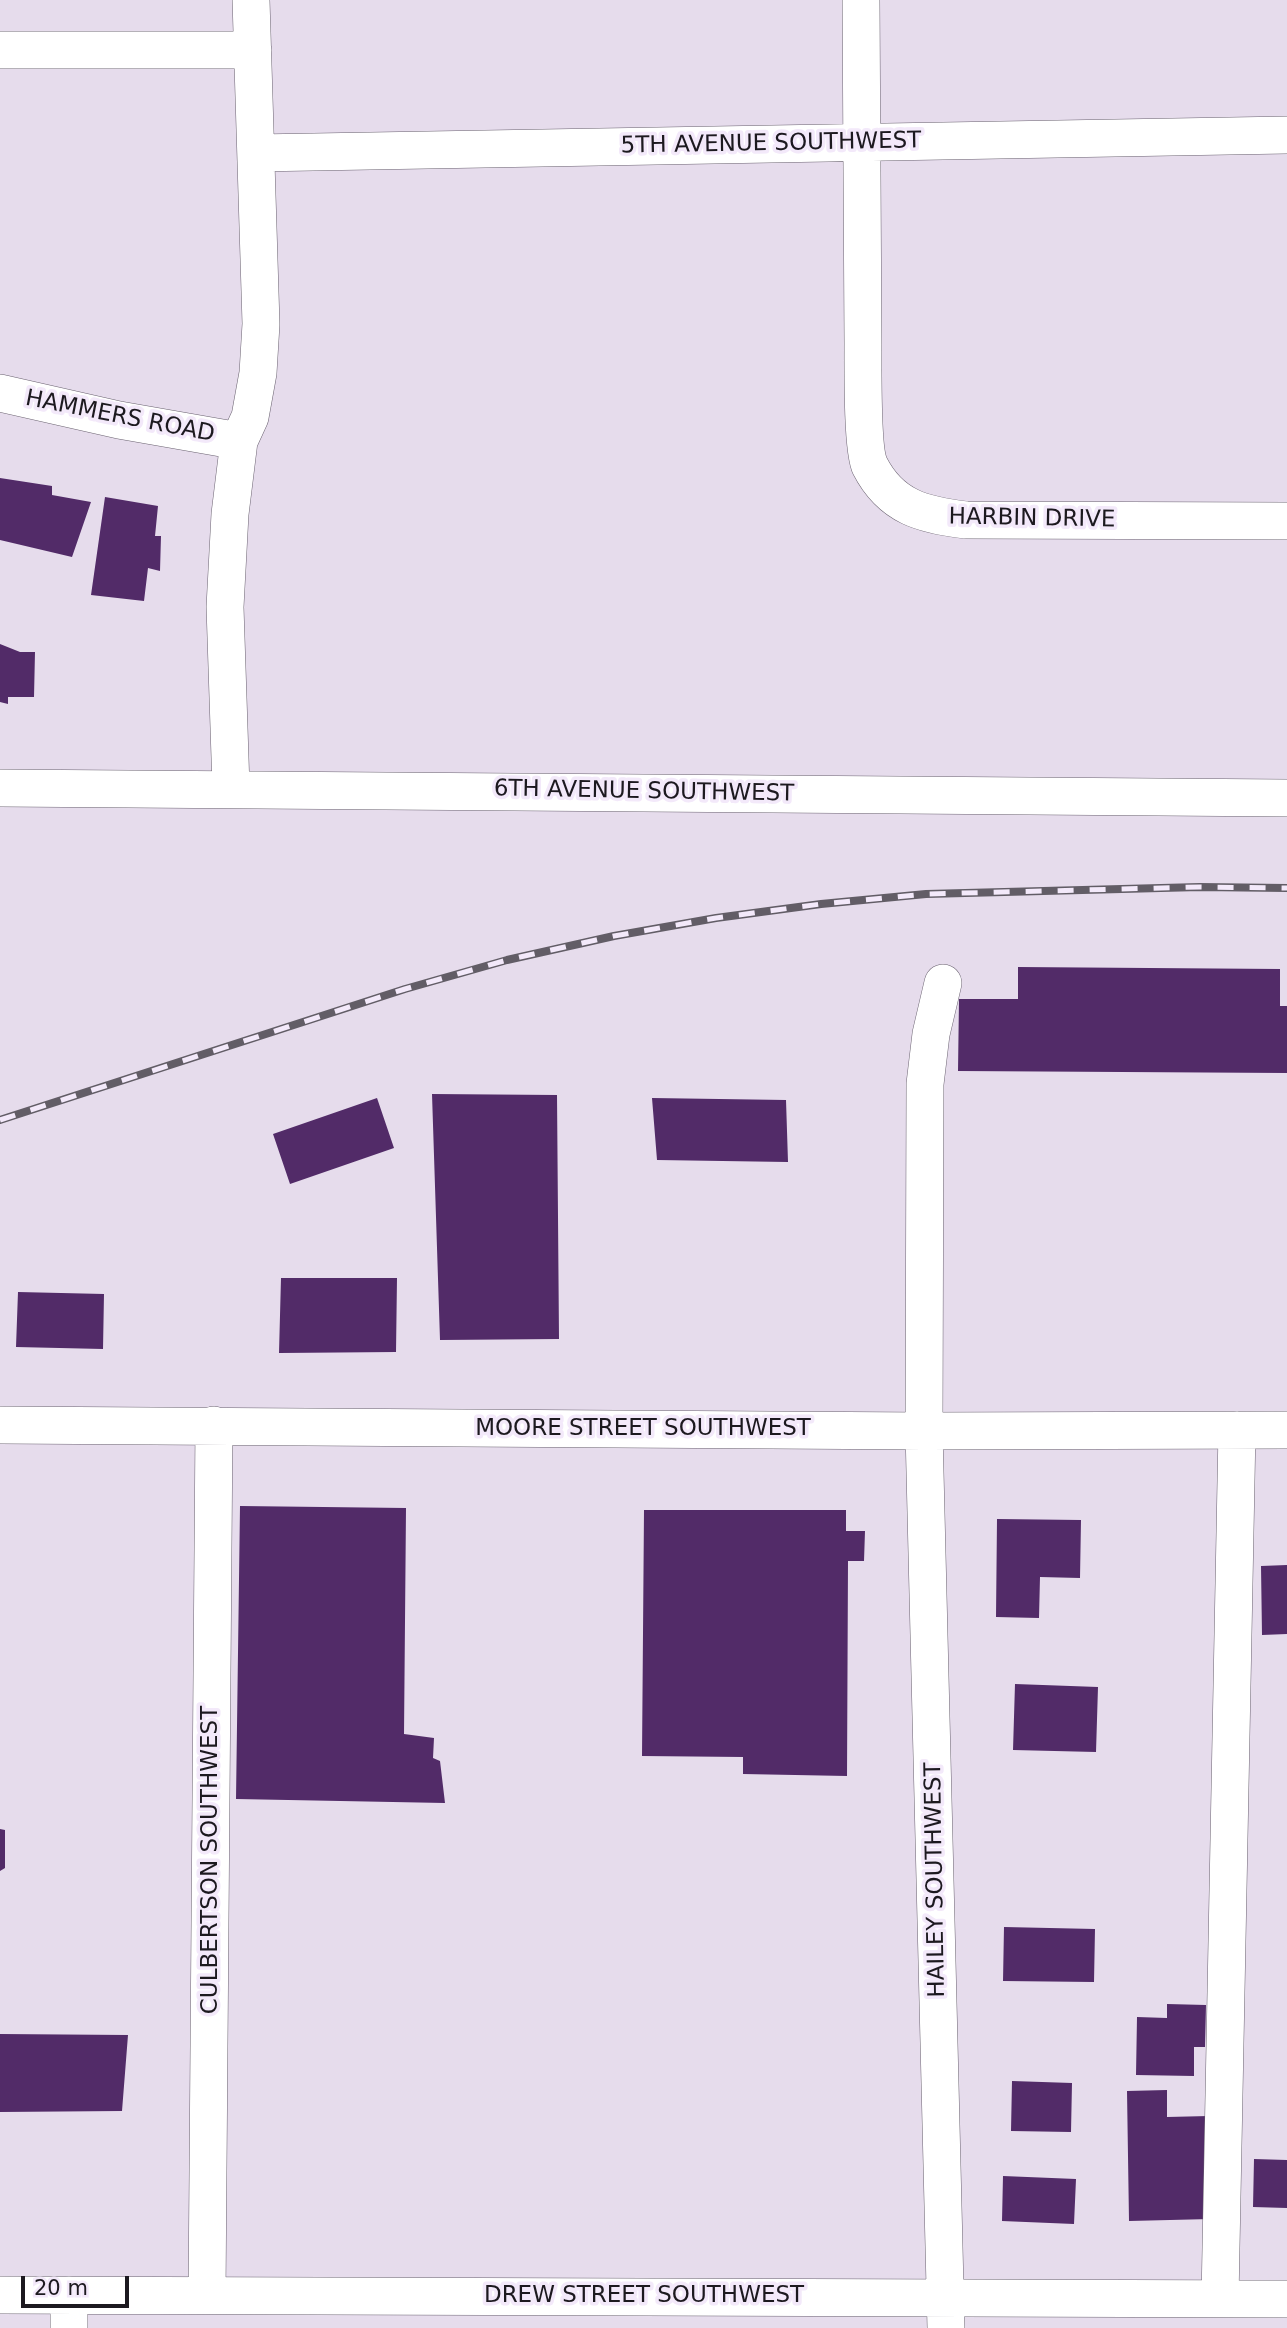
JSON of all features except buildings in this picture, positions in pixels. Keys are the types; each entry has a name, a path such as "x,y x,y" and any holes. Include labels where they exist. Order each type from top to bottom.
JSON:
{"street":[{"path":"231,788 225,607 230,513 239,441 250,417 258,373 261,324 251,0"},
{"name":"HARBIN DRIVE","path":"861,0 864,409 868,462 882,486 903,505 933,516 965,520 1287,520"},
{"path":"0,50 253,50"},
{"name":"5TH AVENUE SOUTHWEST","path":"256,153 1287,135"},
{"name":"HAMMERS ROAD","path":"0,393 118,419 239,441"},
{"name":"6TH AVENUE SOUTHWEST","path":"0,788 1287,798"},
{"name":"HAILEY SOUTHWEST","path":"943,983 931,1034 925,1084 925,1431 946,2313"},
{"name":"MOORE STREET SOUTHWEST","path":"0,1425 925,1431 1287,1430"},
{"name":"CULBERTSON SOUTHWEST","path":"207,2295 214,1425"},
{"path":"1220,2299 1237,1430"},
{"name":"DREW STREET SOUTHWEST","path":"0,2295 69,2311 207,2295 372,2312 946,2313 1220,2299 1287,2299"}],"railway":[{"path":"0,1120 405,989 507,960 614,936 716,918 926,894 1200,887 1287,888"}]}
